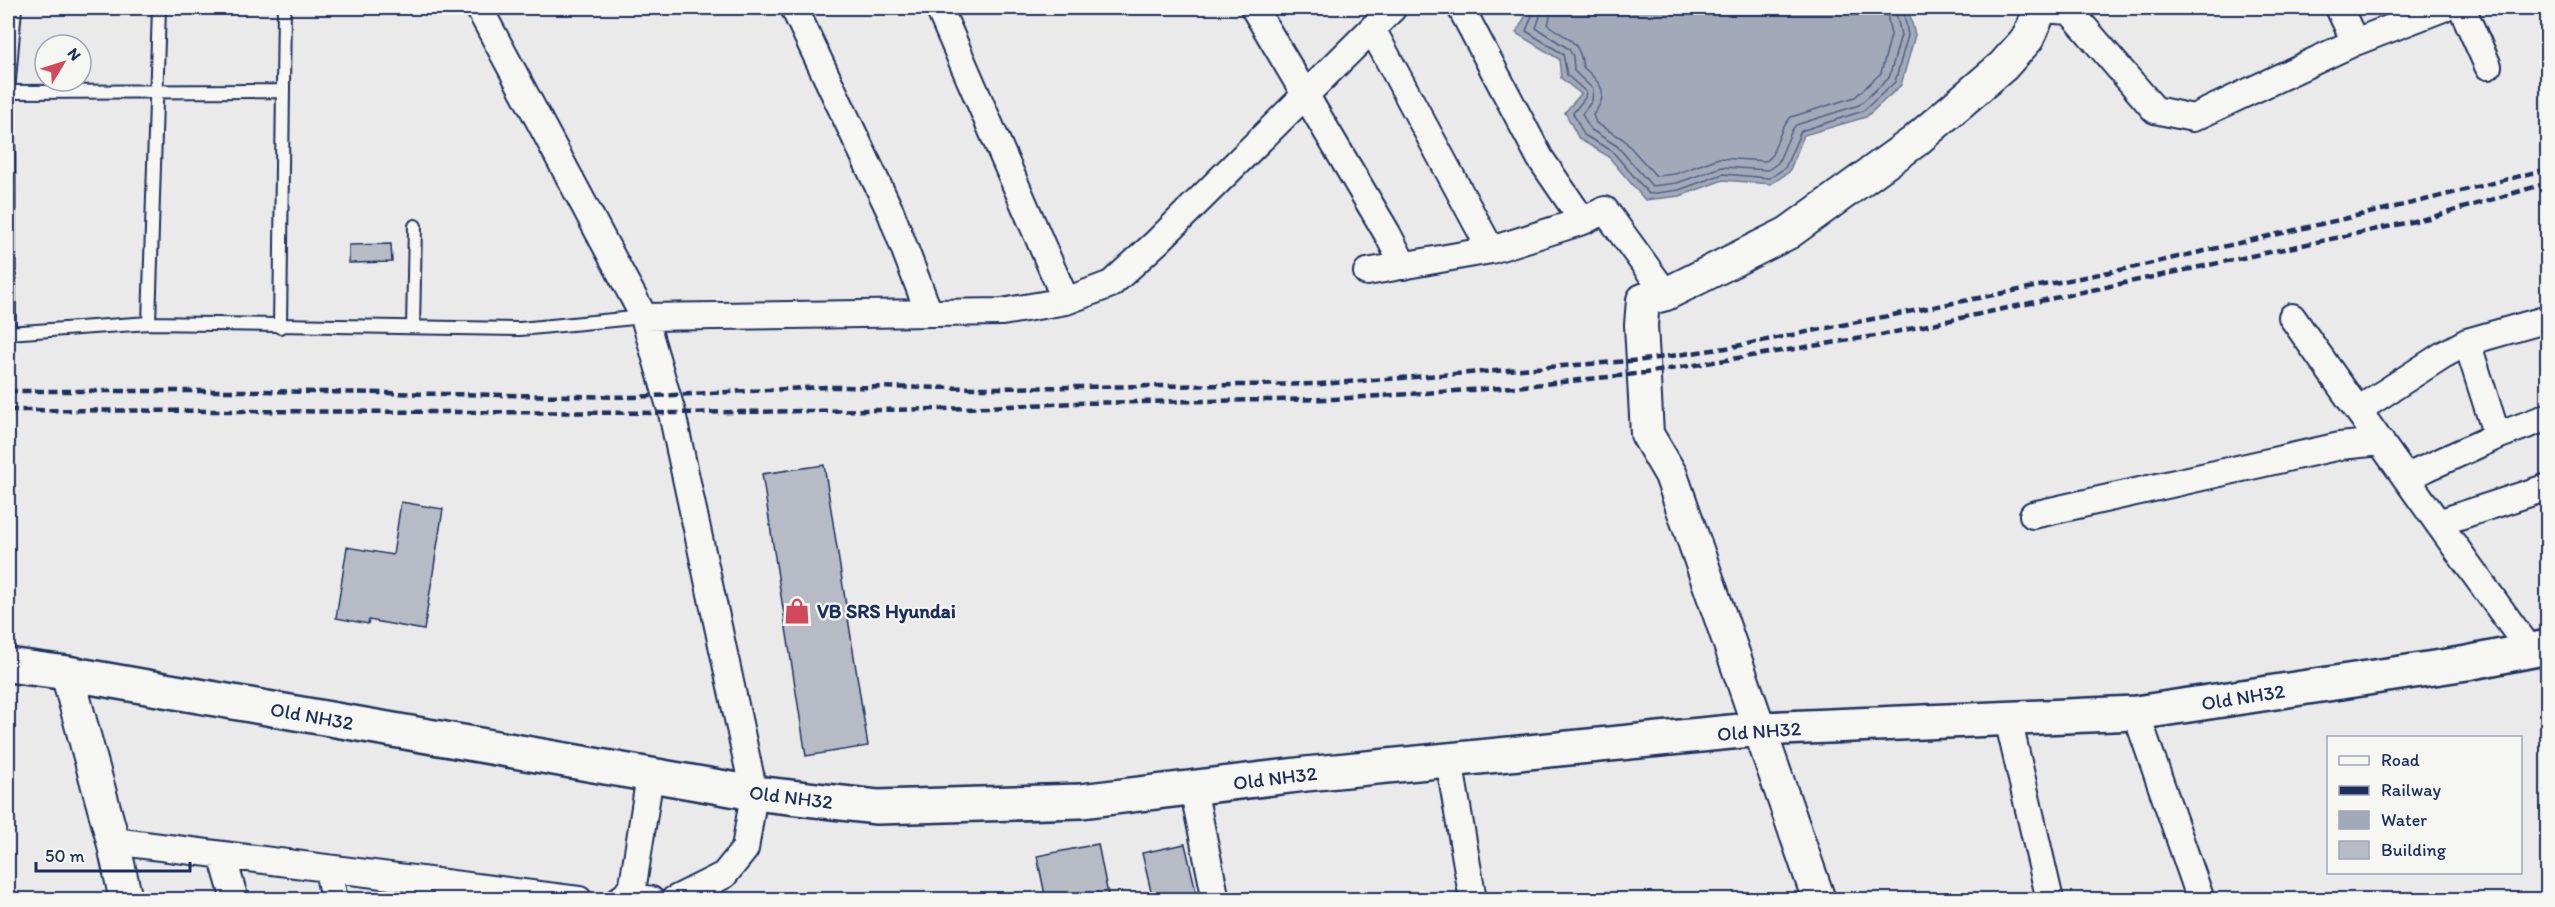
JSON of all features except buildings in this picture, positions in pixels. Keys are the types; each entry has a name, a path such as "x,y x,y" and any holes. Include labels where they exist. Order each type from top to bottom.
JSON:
{"main road":[{"name":"Old NH32","path":"8,665 67,673 754,793 877,807 1081,801 1449,760 1761,729 2136,713 2467,663 2539,648"}],"street":[{"path":"479,8 644,317 672,413 754,793 745,849 724,874 674,900"},
{"path":"794,8 891,213 929,313"},
{"path":"939,8 1066,302"},
{"path":"1254,8 1404,266"},
{"path":"644,317 1002,312 1066,302 1111,284 1157,243 1392,8"},
{"path":"1461,8 1540,158 1583,221"},
{"path":"1819,900 1671,475 1647,434 1641,325 1643,300 1666,294 1788,233 1914,142 2003,66 2028,38 2041,8 2070,11 2155,110 2193,118 2355,42 2443,8"},
{"path":"2339,8 2355,42"},
{"path":"2462,8 2488,66"},
{"path":"1372,29 1491,250"},
{"path":"1367,273 1491,250 1583,221 1605,210 1666,294"},
{"path":"2292,318 2438,523 2539,648"},
{"path":"2358,410 2467,342 2547,319"},
{"path":"2467,342 2497,436"},
{"path":"2407,477 2497,436 2547,417"},
{"path":"2033,515 2340,446 2381,442"},
{"path":"2438,523 2547,487"},
{"path":"67,673 113,841 126,900"},
{"path":"2136,713 2201,900"},
{"path":"2008,719 2050,900"},
{"path":"1449,760 1473,900"},
{"path":"632,898 650,775"},
{"path":"1193,788 1216,900"},
{"path":"113,841 328,869 423,890 579,900"},
{"path":"222,855 235,900"},
{"path":"328,869 334,900"}],"lane":[{"path":"15,8 8,92 8,333 149,323 280,327 520,329 644,317"},
{"path":"149,323 159,8"},
{"path":"280,327 284,8"},
{"path":"8,92 158,93 283,90"},
{"path":"413,327 415,226"}],"water":[{"path":"1530,8 1908,8 1915,35 1901,85 1866,117 1804,135 1789,172 1771,184 1723,180 1680,196 1645,200 1608,156 1579,139 1565,112 1581,94 1561,78 1559,59 1516,33"}],"railway":[{"path":"8,391 257,391 634,397 825,387 994,388 1321,384 1643,360 1726,348 2135,267 2421,201 2548,169"},
{"path":"8,410 672,413 943,409 1075,403 1334,399 1515,387 1645,373 1881,335 2429,218 2548,183"}],"place":[{"name":"VB SRS Hyundai","path":"797,611"}]}
